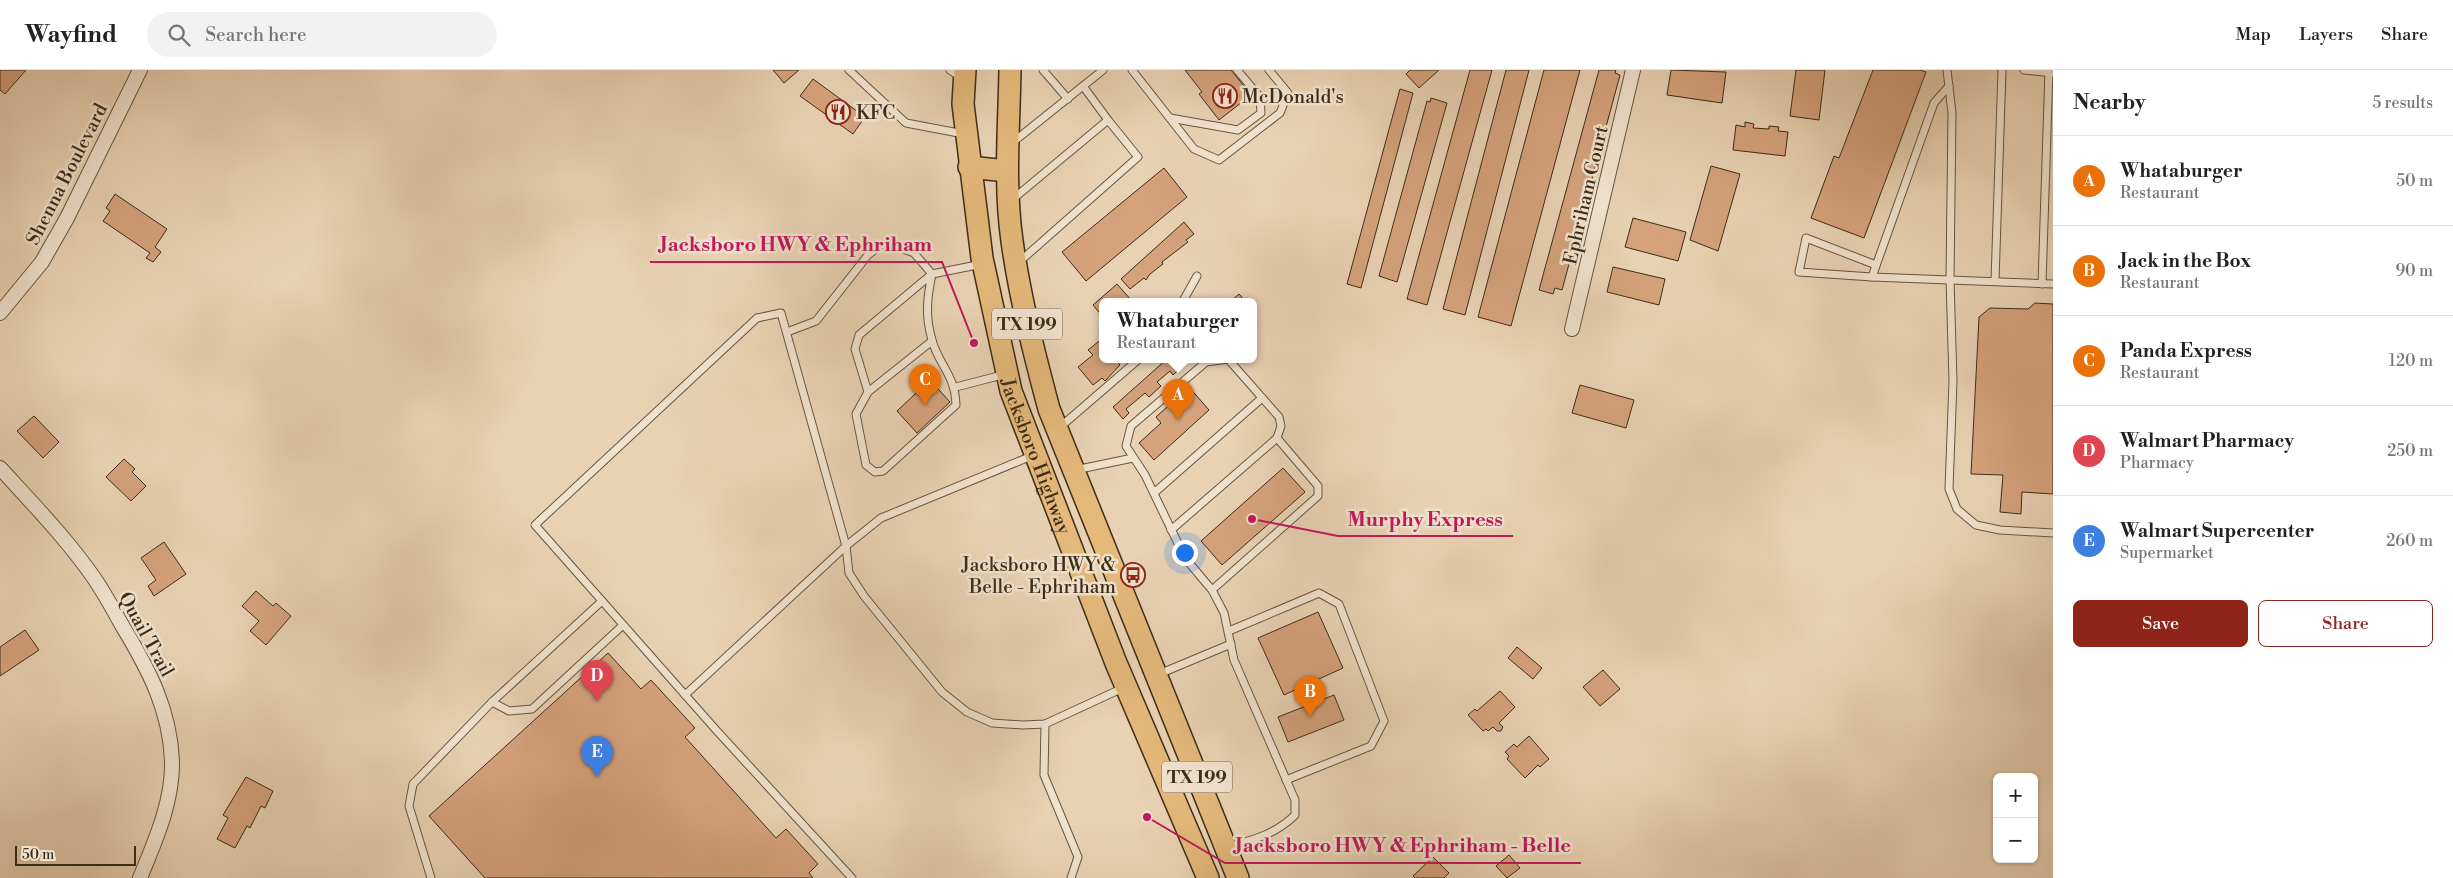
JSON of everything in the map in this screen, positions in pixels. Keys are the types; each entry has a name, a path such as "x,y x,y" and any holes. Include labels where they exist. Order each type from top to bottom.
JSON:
{"main road":[{"name":"Jacksboro Highway","path":"1010,70 1007,171 1012,240 1029,333 1048,409 1238,878"},
{"name":"Jacksboro Highway","path":"960,73 969,167 983,264 1007,373 1034,454 1126,686 1208,878"},
{"path":"969,167 1007,171"},
{"path":"1126,686 1156,675"}],"street":[{"name":"Shenna Boulevard","path":"0,313 42,262 67,218 140,70"},
{"name":"Ephriham Court","path":"1572,329 1633,70"},
{"name":"Quail Trail","path":"0,468 47,520 94,578 149,670 162,704 169,734 172,762 168,802 140,878"}],"lane":[{"path":"849,70 906,123 966,134"},
{"path":"1043,70 1068,99"},
{"path":"1008,146 1103,70"},
{"path":"1132,70 1194,149 1219,160 1280,113 1288,93 1269,70"},
{"path":"1170,118 1238,130 1262,113 1260,96 1237,70"},
{"path":"1947,70 1952,113 1950,279 1953,381 1948,489 1957,509 1976,525 1987,529 2053,533"},
{"path":"1995,281 2002,70"},
{"path":"2024,70 2050,72 2042,284"},
{"path":"1016,265 1138,157 1083,86"},
{"path":"1872,277 1934,103 1949,86"},
{"path":"1009,202 1108,120"},
{"path":"1876,265 1806,238 1799,272 1872,277 2053,284"},
{"path":"787,332 816,321 868,254 881,245 893,244 914,253 932,274"},
{"path":"868,392 854,349 859,335 932,274 983,264"},
{"path":"932,274 926,304 932,341 956,387 956,405 883,471 875,472 866,465 856,414 868,392 932,341"},
{"path":"1185,298 1197,276"},
{"path":"852,878 623,626 535,525 756,318 782,313 846,546 849,573 864,596 942,692 967,712 992,722 1023,725 1045,724 1126,686"},
{"path":"1056,430 1133,363"},
{"path":"1205,363 1131,426 1126,446 1146,475 1185,558 1212,590 1224,613 1230,631 1234,660 1294,800 1295,815 1284,826 1226,848"},
{"path":"1171,530 1276,438 1281,426 1279,417 1231,363"},
{"path":"956,387 1007,373"},
{"path":"1154,493 1262,398"},
{"path":"1212,590 1318,496 1318,486 1276,438"},
{"path":"685,695 846,546 881,518 1034,454"},
{"path":"1072,470 1133,458"},
{"path":"1230,631 1319,593 1339,604 1381,712 1384,721 1371,746 1286,780"},
{"path":"431,878 409,806 413,784 492,702 602,601"},
{"path":"492,702 509,711 532,709 623,626"},
{"path":"1156,675 1231,644"},
{"path":"1045,724 1044,775 1078,857 1071,878"}],"building":[{"path":"0,70 26,70 5,94 0,90"},
{"path":"773,70 799,70 784,83"},
{"name":"McDonald's","path":"1185,70 1231,70 1251,95 1219,120 1199,94 1202,92"},
{"path":"1410,70 1439,70 1419,88 1406,74"},
{"path":"1470,70 1492,70 1427,305 1407,299"},
{"path":"1506,70 1529,70 1465,315 1443,309"},
{"path":"1544,70 1580,70 1511,326 1478,317"},
{"path":"1599,70 1616,70 1615,73 1620,75 1562,290 1555,288 1553,294 1539,290"},
{"path":"1671,70 1726,72 1722,103 1667,95"},
{"path":"1796,70 1825,70 1819,120 1790,116"},
{"path":"1873,70 1920,70 1926,72 1864,238 1811,218 1834,156 1839,158"},
{"path":"813,79 865,117 853,134 800,96"},
{"path":"1400,89 1413,93 1361,288 1347,284"},
{"path":"1431,98 1447,103 1397,282 1379,276 1427,101 1430,102"},
{"path":"1745,122 1754,124 1753,128 1769,129 1769,126 1779,127 1778,131 1788,132 1785,156 1733,150 1736,125 1745,127"},
{"path":"1711,166 1740,174 1718,251 1690,240"},
{"path":"1164,168 1187,197 1086,281 1062,252"},
{"path":"115,194 167,229 155,247 161,252 153,262 146,258 150,253 103,221 110,211 106,208"},
{"path":"1633,218 1686,232 1678,261 1625,247"},
{"path":"1184,222 1194,234 1186,240 1188,242 1162,262 1163,264 1150,274 1146,280 1144,278 1130,289 1121,279"},
{"path":"1613,267 1665,279 1659,305 1607,292"},
{"path":"1117,284 1129,298 1101,298"},
{"path":"1239,294 1242,298 1234,298"},
{"path":"1099,300 1099,312 1093,305"},
{"path":"2035,303 2053,304 2053,494 2022,492 2021,514 2000,512 2003,475 1971,474 1979,317 1990,308 2028,309"},
{"path":"1099,341 1099,363 1118,363 1120,365 1105,381 1102,378 1093,385 1078,367 1093,355 1088,350"},
{"path":"1162,363 1186,363 1173,375 1170,371 1157,382 1161,386 1149,397 1145,393 1126,409 1129,413 1123,419 1113,407"},
{"path":"930,380 950,402 917,433 897,411"},
{"path":"1580,385 1634,400 1626,428 1572,413"},
{"path":"1189,387 1209,410 1154,460 1139,443 1161,423 1156,417"},
{"path":"34,416 59,442 43,458 17,431"},
{"path":"124,459 135,469 132,472 146,486 131,501 106,477"},
{"path":"1283,468 1305,492 1222,565 1201,541"},
{"path":"164,542 186,574 154,596 148,586 156,580 141,558"},
{"path":"256,591 273,606 276,603 291,616 266,645 250,631 259,621 242,606"},
{"path":"1318,612 1343,668 1284,695 1258,638"},
{"path":"25,630 39,650 0,676 0,647"},
{"path":"1517,647 1542,668 1533,679 1508,658"},
{"path":"608,653 641,689 651,680 695,728 685,737 776,838 786,829 818,864 809,873 813,878 485,878 429,816"},
{"path":"1603,670 1620,689 1600,706 1583,687"},
{"path":"1500,691 1515,707 1499,723 1503,727 1501,731 1497,731 1493,727 1488,731 1486,729 1483,731 1468,715 1475,709 1477,711"},
{"path":"1334,695 1344,720 1288,742 1278,717"},
{"path":"1529,736 1549,759 1540,767 1538,765 1525,778 1507,759 1509,756 1505,752 1514,744 1517,747"},
{"path":"246,777 273,791 265,808 261,806 250,828 247,826 235,848 217,839 228,818 223,815"},
{"path":"1509,855 1520,868 1507,878 1496,866"},
{"path":"1433,857 1449,873 1444,878 1415,878 1413,876"}],"place":[{"name":"McDonald's","path":"1225,96"},
{"name":"KFC","path":"838,112"},
{"name":"Jacksboro HWY & Ephriham","path":"974,343"},
{"name":"Panda Express","path":"925,405"},
{"name":"Whataburger","path":"1178,420"},
{"name":"Murphy Express","path":"1252,519"},
{"name":"Jacksboro HWY & Belle - Ephriham","path":"1133,575"},
{"name":"Walmart Pharmacy","path":"597,701"},
{"name":"Jack in the Box","path":"1310,717"},
{"name":"Walmart Supercenter","path":"597,777"},
{"name":"Jacksboro HWY & Ephriham - Belle","path":"1147,817"}]}
